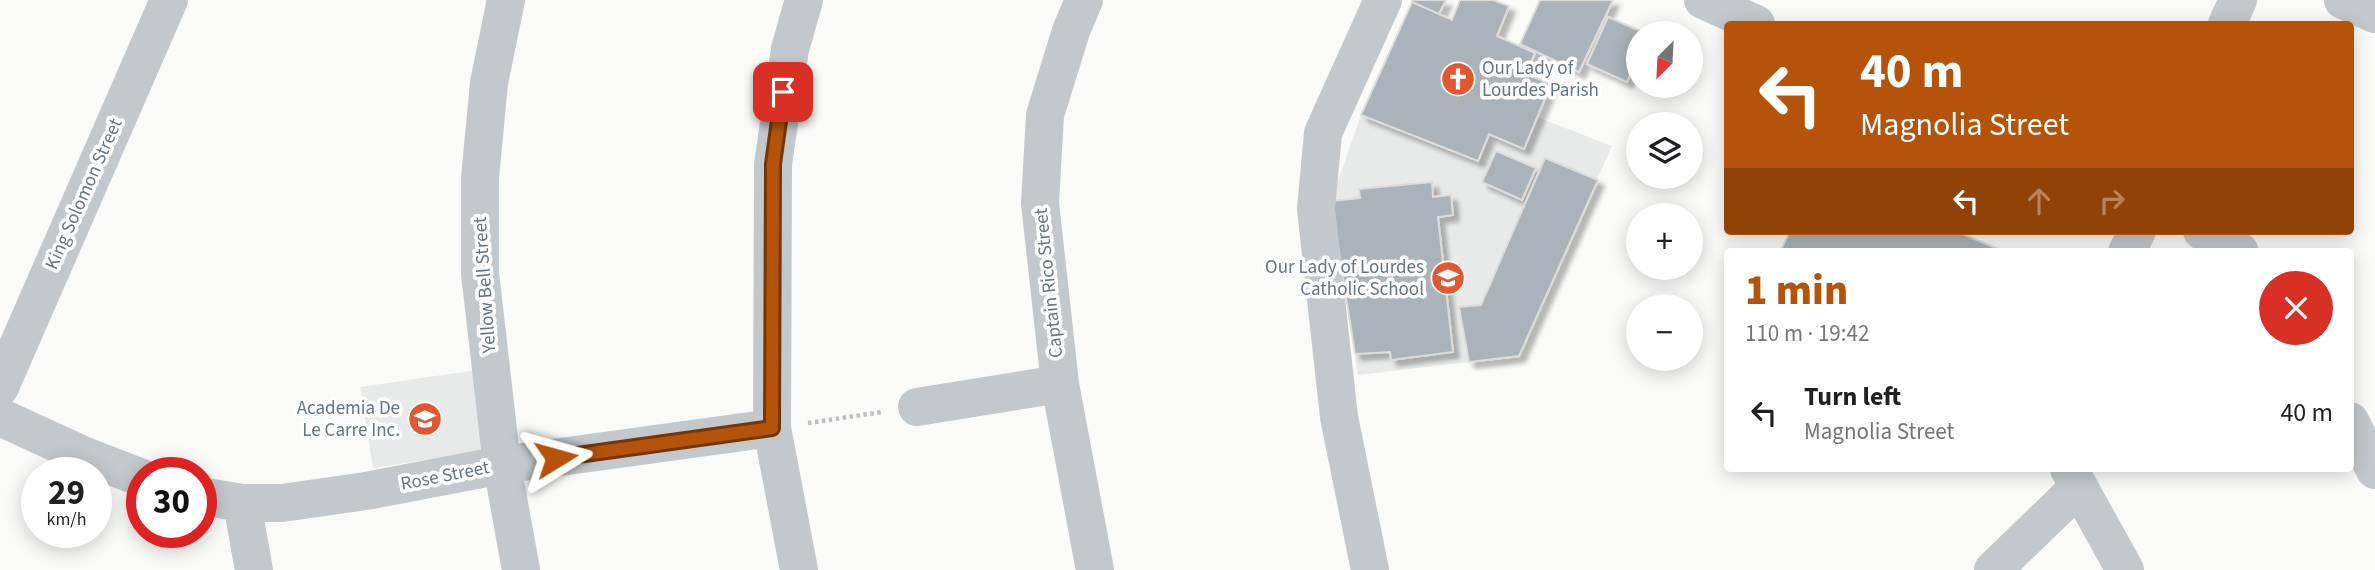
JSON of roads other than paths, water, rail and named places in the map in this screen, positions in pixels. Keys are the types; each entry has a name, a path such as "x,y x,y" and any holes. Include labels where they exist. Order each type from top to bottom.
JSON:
{"street":[{"name":"King Solomon Street","path":"0,387 169,0"},
{"name":"Yellow Bell Street","path":"506,0 489,83 480,178 480,273 502,465 521,570"},
{"path":"799,570 772,428 773,164 790,49 804,0"},
{"name":"Captain Rico Street","path":"1084,0 1071,31 1045,114 1040,204 1060,384 1095,570"},
{"path":"1370,570 1339,417 1316,209 1323,133 1383,0"},
{"path":"1703,0 1749,21"},
{"path":"2228,21 2238,0"},
{"path":"2343,0 2375,14"},
{"path":"2209,235 2233,248"},
{"path":"917,407 1060,384"},
{"path":"0,417 126,472"},
{"name":"Rose Street","path":"217,499 242,503 282,503 342,495 502,465 772,428"},
{"path":"2354,429 2375,470"},
{"path":"1993,570 2074,478 2125,570"},
{"path":"242,503 254,570"}],"place":[{"name":"Our Lady of Lourdes Parish","path":"1458,79"},
{"name":"Our Lady of Lourdes Catholic School","path":"1448,278"},
{"name":"Academia De Le Carre Inc.","path":"425,419"}]}
